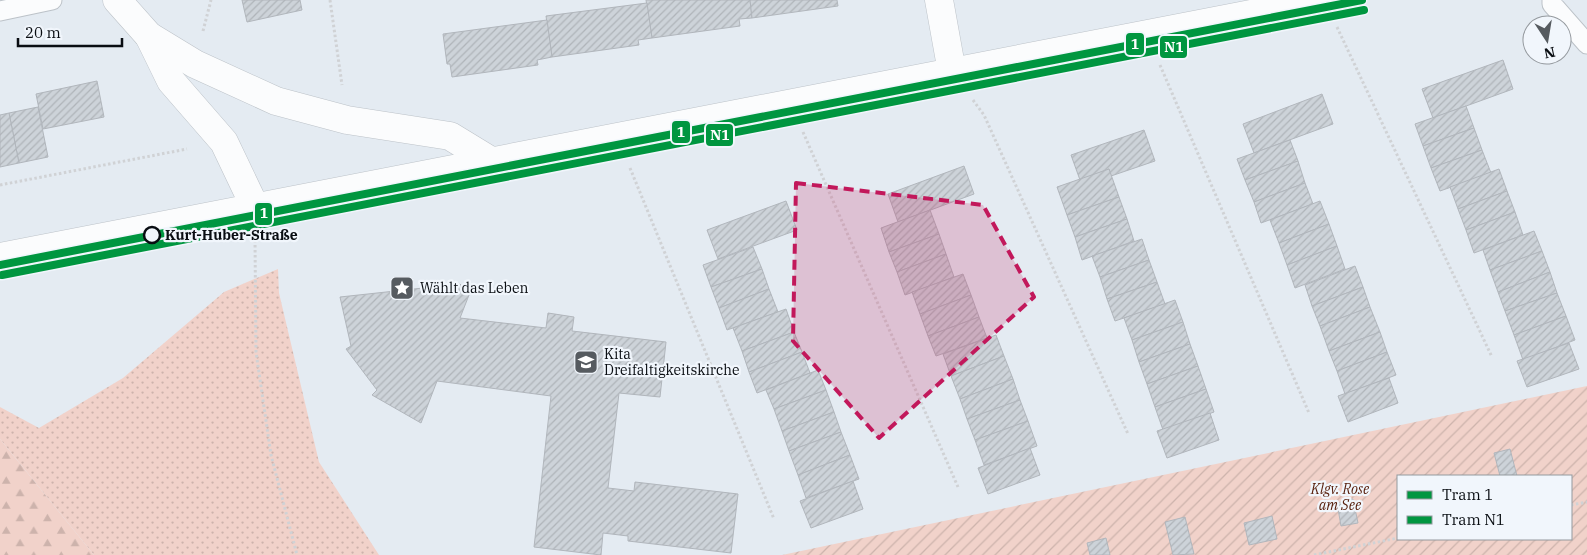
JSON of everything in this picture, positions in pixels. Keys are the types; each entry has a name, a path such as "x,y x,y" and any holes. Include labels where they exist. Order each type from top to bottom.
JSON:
{"street":[{"path":"117,0 149,36 171,81 224,142 255,207"},
{"path":"939,0 952,72"},
{"path":"0,257 1147,34 1328,11"},
{"path":"149,36 195,64 276,101 347,120 450,136 491,161"}],"lane":[{"path":"0,11 52,0"},
{"path":"1552,0 1552,4 1587,44"}],"path":[{"path":"330,0 347,120"},
{"path":"1328,11 1492,357"},
{"path":"1147,34 1309,413"},
{"path":"952,72 984,115 1128,434"},
{"path":"788,104 811,148 958,487"},
{"path":"0,185 224,142"},
{"path":"626,160 637,182 774,519"},
{"path":"255,207 256,352 271,455 297,555"},
{"path":"1572,505 1587,502"},
{"path":"1314,555 1397,538"}],"highlighted area":[{"path":"796,183 983,205 1034,297 879,438 793,341"}],"green space":[{"path":"278,269 279,293 319,462 379,555 94,555 0,439 0,407 39,428 123,378 224,292"},
{"name":"Klgv. Rose am See","path":"1587,386 1587,555 782,555"},
{"path":"0,439 94,555 0,555"}],"building":[{"path":"242,0 300,0 302,10 247,22"},
{"path":"646,0 750,0 752,18 739,19 740,26 652,38"},
{"path":"750,0 837,0 838,6 752,18"},
{"path":"647,3 652,38 638,40 639,45 552,57 546,16"},
{"path":"547,20 552,57 537,60 538,65 452,77 450,64 447,64 443,34"},
{"path":"1503,60 1513,89 1433,118 1422,89"},
{"path":"97,81 104,117 43,129 36,94"},
{"path":"1322,94 1333,124 1254,153 1243,124"},
{"path":"1466,106 1474,128 1423,146 1415,124"},
{"path":"38,107 48,157 19,163 9,113"},
{"path":"9,113 19,163 0,167 0,115"},
{"path":"1474,128 1482,150 1431,168 1423,146"},
{"path":"1144,130 1155,161 1111,176 1109,169 1080,180 1071,155"},
{"path":"1290,140 1298,161 1245,180 1237,159"},
{"path":"1482,150 1491,173 1440,191 1431,168"},
{"path":"1298,161 1305,183 1254,202 1245,180"},
{"path":"964,166 974,194 898,222 888,194"},
{"path":"1109,169 1119,197 1067,215 1057,187"},
{"path":"1499,169 1507,191 1458,209 1450,187"},
{"path":"1305,183 1313,204 1261,223 1254,202"},
{"path":"1507,191 1515,212 1466,230 1458,209"},
{"path":"1119,197 1127,219 1075,237 1067,215"},
{"path":"786,201 797,230 718,259 707,230"},
{"path":"1320,201 1329,224 1279,243 1270,220"},
{"path":"930,210 939,234 889,252 881,228"},
{"path":"1515,212 1523,235 1474,253 1466,230"},
{"path":"1127,219 1134,241 1082,260 1075,237"},
{"path":"1329,224 1337,246 1287,265 1279,243"},
{"path":"1534,231 1542,251 1490,270 1483,250"},
{"path":"939,234 946,254 897,272 889,252"},
{"path":"1142,239 1149,260 1100,277 1092,256"},
{"path":"1337,246 1345,269 1295,288 1287,265"},
{"path":"753,247 762,269 711,287 703,265"},
{"path":"1542,251 1550,272 1498,292 1490,270"},
{"path":"946,254 954,277 905,295 897,272"},
{"path":"1149,260 1157,282 1107,299 1100,277"},
{"path":"1355,266 1363,287 1312,306 1305,285"},
{"path":"762,269 769,289 719,308 711,287"},
{"path":"1550,272 1557,293 1505,311 1498,292"},
{"path":"963,274 971,295 920,314 912,292"},
{"path":"1157,282 1165,304 1115,321 1107,299"},
{"path":"460,284 469,295 460,318 546,328 548,313 574,317 572,331 666,342 660,397 619,393 608,488 634,491 635,482 738,494 731,553 628,541 628,536 603,533 601,555 534,547 551,396 437,381 421,423 372,395 377,390 346,349 351,346 340,297"},
{"path":"1363,287 1370,307 1320,326 1312,306"},
{"path":"769,289 778,312 727,330 719,308"},
{"path":"1557,293 1566,316 1514,335 1505,311"},
{"path":"971,295 979,317 928,336 920,314"},
{"path":"1175,300 1183,322 1132,340 1124,318"},
{"path":"1370,307 1380,332 1329,351 1320,326"},
{"path":"786,309 794,332 742,351 733,328"},
{"path":"1566,316 1575,340 1523,360 1514,335"},
{"path":"979,317 987,338 936,356 928,336"},
{"path":"1183,322 1190,344 1139,362 1132,340"},
{"path":"794,332 802,352 749,372 742,351"},
{"path":"1380,332 1387,352 1337,371 1329,351"},
{"path":"996,335 1004,356 951,376 943,354"},
{"path":"1569,343 1579,369 1527,387 1517,361"},
{"path":"1190,344 1198,366 1147,384 1139,362"},
{"path":"802,352 810,373 757,393 749,372"},
{"path":"1387,352 1396,375 1345,394 1337,371"},
{"path":"1004,356 1013,379 960,399 951,376"},
{"path":"1198,366 1206,389 1155,407 1147,384"},
{"path":"818,370 826,390 774,409 766,390"},
{"path":"1389,378 1398,403 1348,422 1338,396"},
{"path":"1013,379 1020,400 967,419 960,399"},
{"path":"1206,389 1214,412 1163,430 1155,407"},
{"path":"826,390 834,412 782,431 774,409"},
{"path":"1020,400 1028,421 975,440 967,419"},
{"path":"834,412 841,432 789,451 782,431"},
{"path":"1210,413 1219,440 1167,458 1157,431"},
{"path":"1028,421 1037,446 984,465 975,440"},
{"path":"841,432 850,455 798,475 789,451"},
{"path":"1030,448 1040,475 988,494 978,468"},
{"path":"1510,449 1517,475 1500,475 1494,453"},
{"path":"850,455 859,479 806,498 798,475"},
{"path":"853,481 863,509 811,528 800,501"},
{"path":"1353,499 1358,523 1341,526 1337,503"},
{"path":"1272,516 1277,539 1249,545 1244,523"},
{"path":"1185,517 1194,554 1173,555 1165,522"},
{"path":"1106,538 1110,555 1090,555 1087,543"}],"tram line":[{"name":"1","path":"0,265 1362,0"},
{"name":"N1","path":"2,275 1364,10"}],"place":[{"name":"Kurt-Huber-Straße","path":"152,235"},
{"name":"Wählt das Leben","path":"402,288"},
{"name":"Kita Dreifaltigkeitskirche","path":"586,362"}]}
